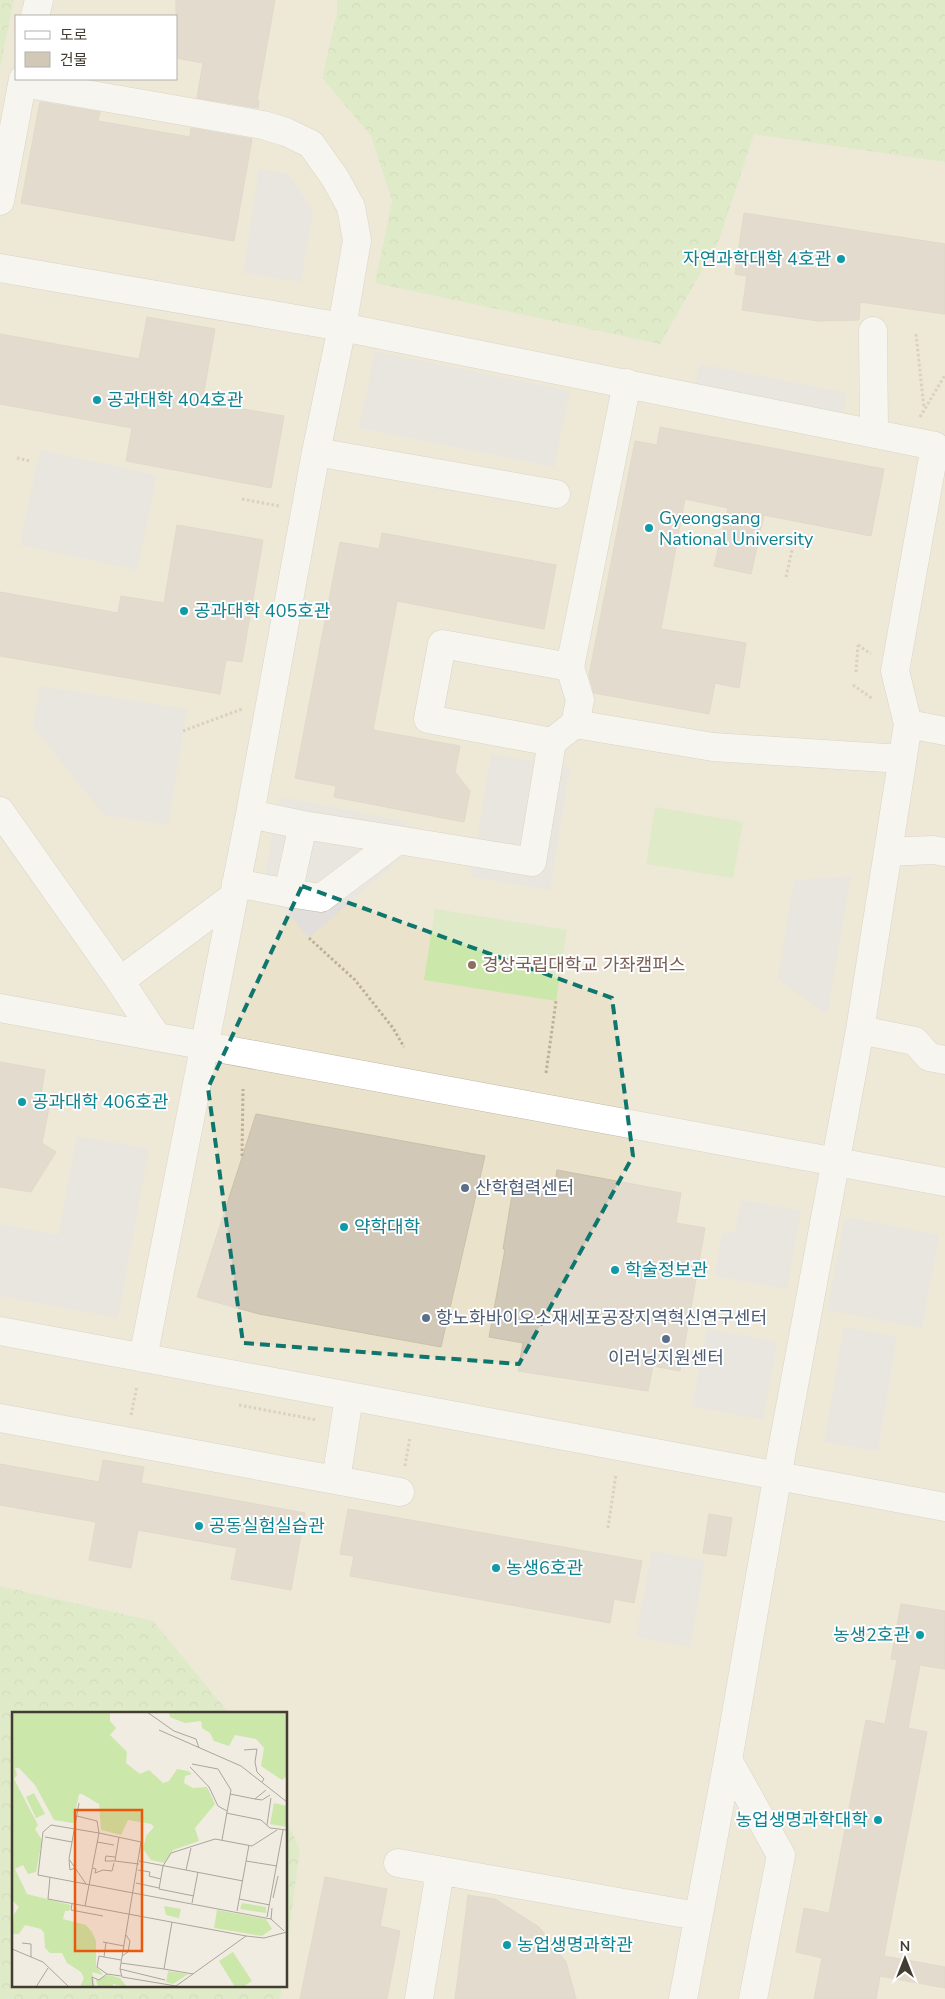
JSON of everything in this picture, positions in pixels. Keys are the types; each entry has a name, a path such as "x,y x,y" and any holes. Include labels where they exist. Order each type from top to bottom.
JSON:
{"street":[{"path":"36,15 39,0"},
{"path":"0,201 23,81 263,125 286,132 311,144 336,178 351,207 357,240 250,814 143,1358"},
{"path":"0,268 342,327 935,446 895,671 908,724 860,1030 728,1760 682,1999"},
{"path":"873,331 874,433"},
{"path":"250,814 303,825 532,862 552,742 575,724 580,700 570,667 627,383"},
{"path":"316,452 556,494"},
{"path":"552,742 428,719 442,644 570,667"},
{"path":"575,724 713,747 902,759"},
{"path":"908,724 945,730"},
{"path":"2,823 120,981 157,1037"},
{"path":"288,893 303,825"},
{"path":"120,981 235,890 288,893 321,898 398,840"},
{"path":"888,852 933,850 945,852"},
{"path":"0,1008 945,1182"},
{"path":"860,1030 914,1040 929,1057 945,1060"},
{"path":"0,1331 945,1506"},
{"path":"336,1480 349,1396"},
{"path":"0,1418 400,1492"},
{"path":"728,1760 781,1855 754,1999"},
{"path":"398,1863 697,1916"},
{"path":"419,1999 440,1871"}],"path":[{"path":"916,334 924,408"},
{"path":"906,440 945,375"},
{"path":"17,458 30,461"},
{"path":"242,499 280,506"},
{"path":"786,577 792,550"},
{"path":"856,672 858,645"},
{"path":"183,731 243,708"},
{"path":"309,938 355,980 393,1028 404,1047"},
{"path":"546,1073 556,1001"},
{"path":"242,1156 243,1089"},
{"path":"608,1528 616,1474"}],"highlighted area":[{"path":"302,886 612,998 633,1156 519,1364 243,1343 208,1088"}],"shaded area":[{"name":"경상국립대학교 가좌캠퍼스","path":"14,0 337,0 337,12 322,78 371,136 392,201 375,283 660,344 718,243 754,133 945,162 945,1999 280,1999 282,1986 288,1986 288,1940 300,1849 288,1824 288,1712 228,1712 152,1621 0,1586 0,68"},
{"path":"259,169 288,174 313,210 301,282 243,273"},
{"path":"375,351 570,391 554,467 359,428"},
{"path":"699,364 847,393 843,414 695,384"},
{"path":"40,450 157,475 137,570 20,545"},
{"path":"40,686 187,709 168,825 104,815 33,727"},
{"path":"491,754 570,767 550,890 471,877"},
{"path":"280,797 407,822 400,859 309,938 278,902 260,899"},
{"path":"851,876 827,1015 778,979 794,880"},
{"path":"77,1136 149,1149 118,1318 0,1296 0,1224 58,1235"},
{"path":"741,1200 801,1211 787,1289 714,1276 722,1234 735,1231"},
{"path":"845,1217 939,1235 922,1328 827,1310"},
{"path":"844,1327 897,1337 878,1451 824,1442"},
{"path":"707,1329 777,1342 763,1420 692,1406"},
{"path":"652,1551 705,1561 690,1647 636,1637"}],"green space":[{"path":"0,0 14,0 0,68"},
{"path":"337,0 945,0 945,162 754,134 718,243 660,344 375,283 392,201 371,136 322,78 337,12"},
{"path":"655,807 743,822 733,878 646,864"},
{"path":"435,909 567,930 556,1001 424,980"},
{"path":"0,1586 153,1621 228,1712 12,1712 12,1986 282,1986 280,1999 0,1999"},
{"path":"288,1824 300,1849 288,1940"}],"building":[{"path":"176,0 275,0 257,101 259,101 258,108 197,98 203,63 178,58 178,15 176,15"},
{"path":"40,102 100,112 98,121 190,137 191,128 252,139 234,241 21,203"},
{"name":"자연과학대학 4호관","path":"744,213 945,244 945,314 860,302 859,320 818,321 742,310 747,276 735,274"},
{"name":"공과대학 404호관","path":"147,317 215,329 202,402 284,416 271,488 126,461 132,428 0,404 0,334 139,359"},
{"name":"Gyeongsang National University","path":"660,427 884,469 871,536 764,515 751,574 714,566 728,508 685,499 661,629 746,643 739,688 715,683 709,714 594,693 589,675 635,441 657,445"},
{"name":"공과대학 405호관","path":"177,525 263,540 242,662 226,660 220,694 0,656 0,592 118,613 121,596 164,603"},
{"path":"382,533 556,565 544,629 397,601 373,730 460,746 455,772 470,791 464,822 334,797 336,786 295,778 340,542 379,549"},
{"path":"0,1062 45,1070 40,1101 50,1103 42,1143 56,1152 31,1192 0,1187"},
{"name":"약학대학","path":"256,1114 485,1156 441,1347 259,1314 197,1297"},
{"name":"학술정보관","path":"557,1170 681,1193 676,1223 705,1228 680,1371 653,1366 648,1391 518,1371 523,1343 489,1337 505,1249 503,1249 513,1189 553,1196"},
{"name":"공동실험실습관","path":"103,1460 144,1467 141,1483 305,1513 291,1590 231,1579 237,1548 138,1530 131,1568 89,1560 96,1522 0,1505 0,1464 99,1482"},
{"name":"농생6호관","path":"348,1509 642,1561 634,1603 614,1599 610,1623 350,1576 354,1556 340,1554"},
{"path":"709,1514 732,1518 726,1556 703,1553"},
{"name":"농업생명과학대학","path":"901,1604 945,1611 945,1669 920,1665 908,1728 927,1732 884,1956 945,1967 945,1988 880,1976 876,1999 814,1999 822,1958 796,1952 804,1908 829,1913 866,1720 885,1724 897,1660 891,1659"},
{"path":"325,1877 387,1889 380,1926 400,1931 387,1999 300,1999"},
{"name":"농업생명과학관","path":"468,1895 495,1899 539,1927 566,1962 576,1999 455,1999"}],"place":[{"name":"자연과학대학 4호관","path":"841,259"},
{"name":"공과대학 404호관","path":"97,400"},
{"name":"Gyeongsang National University","path":"649,528"},
{"name":"공과대학 405호관","path":"184,611"},
{"name":"경상국립대학교 가좌캠퍼스","path":"472,965"},
{"name":"공과대학 406호관","path":"22,1102"},
{"name":"산학협력센터","path":"465,1188"},
{"name":"약학대학","path":"344,1227"},
{"name":"학술정보관","path":"615,1270"},
{"name":"항노화바이오소재세포공장지역혁신연구센터","path":"426,1318"},
{"name":"이러닝지원센터","path":"666,1339"},
{"name":"공동실험실습관","path":"199,1526"},
{"name":"농생6호관","path":"496,1568"},
{"name":"농생2호관","path":"920,1635"},
{"name":"농업생명과학대학","path":"878,1820"},
{"name":"농업생명과학관","path":"507,1945"}]}
